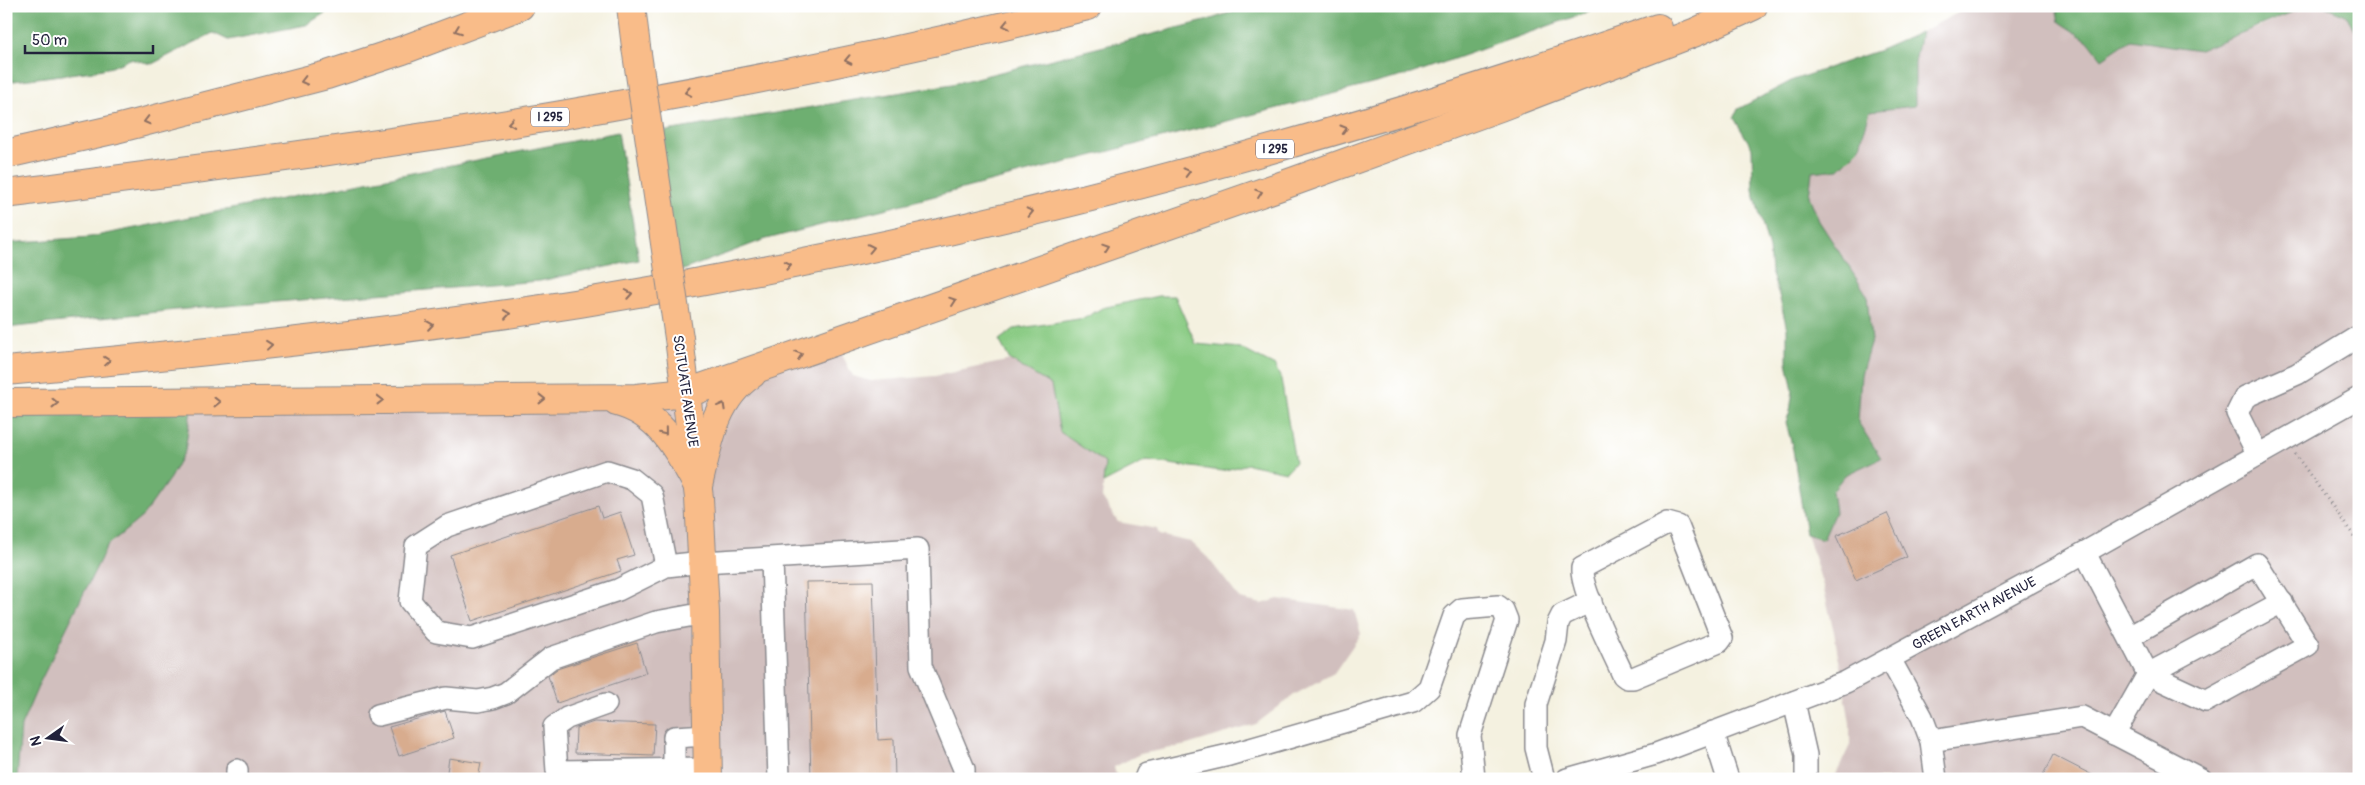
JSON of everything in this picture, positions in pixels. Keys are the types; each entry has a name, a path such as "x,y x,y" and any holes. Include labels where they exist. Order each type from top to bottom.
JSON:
{"main road":[{"path":"6,154 116,129 327,75 403,50 520,6"},
{"name":"SCITUATE AVENUE","path":"631,6 687,393 698,486 705,613 708,774"},
{"name":"I 295","path":"6,194 361,146 617,106 854,59 1088,6"},
{"name":"I 295","path":"6,371 274,344 511,313 703,281 902,241 1125,189 1304,141 1481,88 1718,6"},
{"path":"6,403 591,399 648,398 687,393 769,366 1500,107 1696,32 1753,6"},
{"path":"698,486 713,427 722,405 741,382 769,366"},
{"path":"591,399 626,404 651,418 667,434 698,486"}],"street":[{"path":"2258,455 2237,413 2245,397 2297,374 2359,336"},
{"name":"GREEN EARTH AVENUE","path":"1567,779 1656,754 1846,682 2085,553 2359,398"},
{"path":"666,566 652,495 632,479 607,471 447,526 416,546 410,601 436,632 472,638 618,590 666,566 703,562 918,549 921,666 964,769 964,779"},
{"path":"1667,523 1672,523 1678,526 1722,638 1718,642 1633,678 1627,678 1623,675 1591,601 1581,574 1582,568 1667,523"},
{"path":"2085,553 2148,674 2206,701 2308,645 2257,564 2129,637"},
{"path":"772,559 779,779"},
{"path":"1544,779 1536,748 1536,704 1556,640 1558,623 1562,615 1591,601"},
{"path":"2114,734 2148,674 2282,602"},
{"path":"1145,779 1147,774 1229,755 1413,702 1429,688 1454,616 1462,609 1498,606 1504,610 1507,620 1470,735 1474,779"},
{"path":"378,715 446,698 478,701 493,698 506,693 551,658 656,622 705,613"},
{"path":"1890,659 1922,717 1931,741 1936,779"},
{"path":"1794,702 1806,755 1806,779"},
{"path":"606,704 567,718 554,727 557,771 674,770 708,774"},
{"path":"1931,741 2082,717 2201,779"},
{"path":"1712,732 1728,779"},
{"path":"674,770 674,737 707,735"}],"path":[{"path":"2285,440 2359,543"}],"shaded area":[{"path":"1971,6 2056,6 2059,22 2088,41 2102,59 2130,40 2154,43 2257,28 2307,6 2324,6 2346,14 2359,37 2359,779 1834,779 1850,745 1850,723 1834,632 1823,586 1807,534 1823,538 1835,512 1832,492 1845,475 1881,458 1858,422 1861,375 1871,341 1867,295 1819,221 1809,196 1812,172 1839,169 1859,149 1870,111 1915,106 1915,63 1921,32"},
{"path":"837,345 853,376 871,381 935,376 1011,360 1051,385 1060,432 1105,463 1102,498 1118,522 1157,529 1159,535 1191,542 1208,558 1240,599 1262,604 1278,599 1354,610 1361,634 1334,673 1294,695 1256,724 1187,745 1140,754 1114,767 1117,779 17,779 21,726 40,682 107,546 143,516 183,450 186,444 192,403 687,396"}],"green space":[{"path":"6,6 336,6 306,25 228,40 213,33 152,64 130,59 112,67 93,71 6,82"},
{"path":"1250,6 1605,6 1411,74 763,240 672,274 654,133 952,84 1205,21"},
{"path":"2056,6 2307,6 2200,50 2130,40 2102,59 2088,41 2059,22"},
{"path":"2324,6 2359,6 2359,37 2346,15"},
{"path":"1921,32 1915,63 1915,106 1870,111 1859,149 1839,169 1812,172 1809,196 1819,221 1867,295 1871,341 1861,375 1858,422 1881,458 1845,475 1832,491 1835,512 1823,539 1806,534 1793,450 1786,422 1790,411 1793,390 1787,362 1787,329 1771,272 1769,249 1753,190 1752,148 1734,118 1738,109 1793,80 1880,50"},
{"path":"618,132 639,260 540,281 176,310 6,328 6,243 90,237"},
{"path":"1158,296 1175,296 1196,344 1240,348 1275,366 1281,379 1295,462 1286,472 1248,464 1222,471 1146,461 1103,483 1105,463 1060,432 1051,385 1010,360 999,340 1014,329 1085,318 1102,308"},
{"path":"192,403 185,451 170,478 143,516 107,546 40,682 21,726 17,779 6,779 6,406"}],"building":[{"path":"598,506 602,518 620,512 634,555 617,560 621,571 472,621 450,555"},
{"path":"1887,513 1907,557 1856,580 1836,536"},
{"path":"873,581 878,740 894,739 895,779 811,779 806,582"},
{"path":"637,643 646,673 557,703 548,676 557,669"},
{"path":"445,711 454,738 399,756 389,727"},
{"path":"594,722 655,724 653,756 575,753 576,728"},
{"path":"2053,755 2100,779 2041,779"},
{"path":"449,758 481,763 478,779 446,779"}]}
